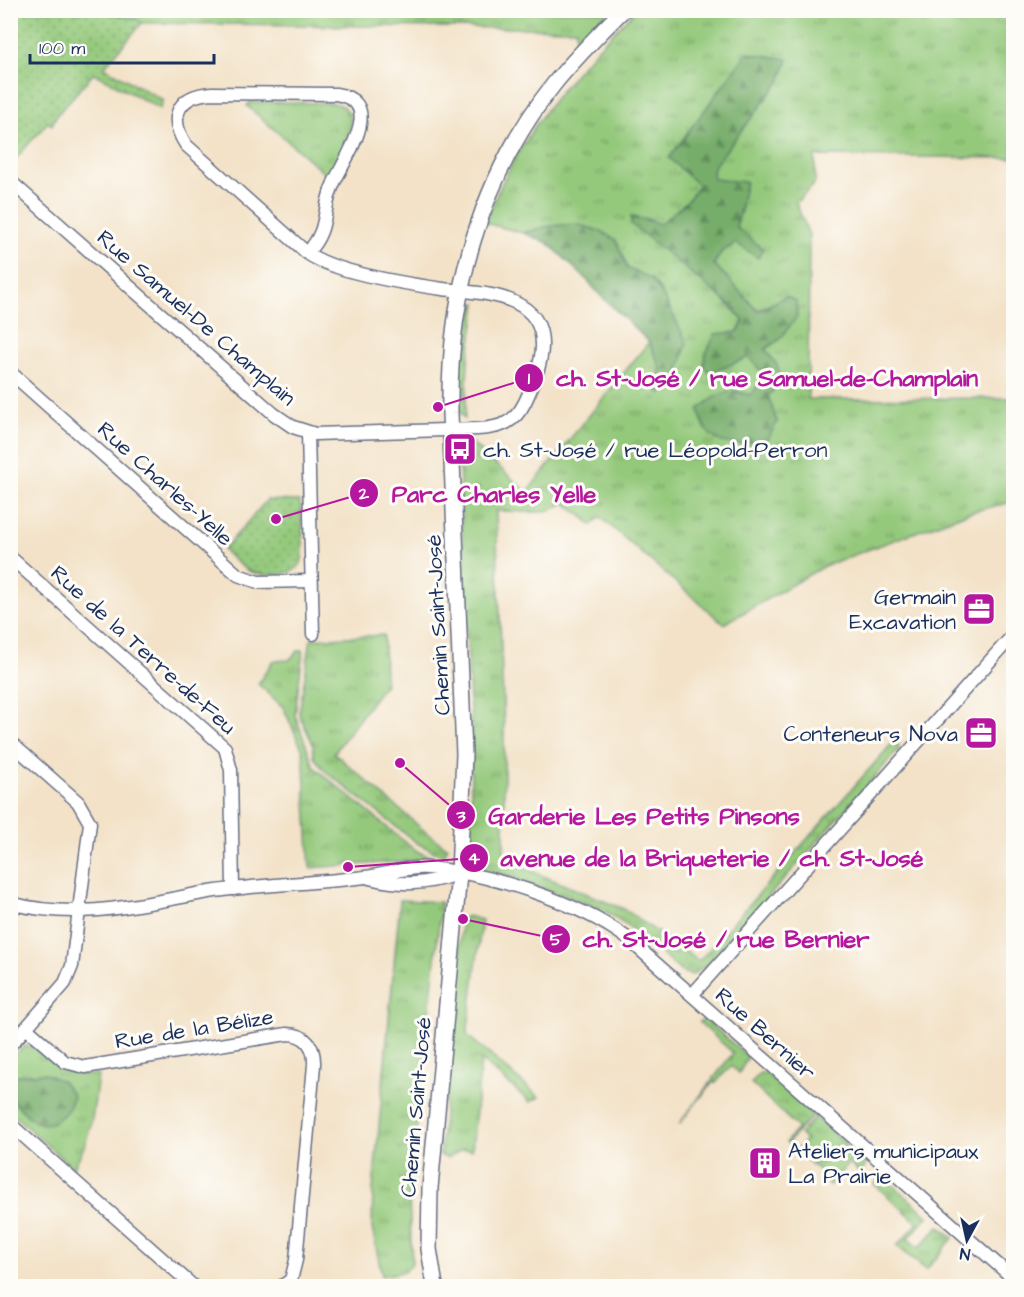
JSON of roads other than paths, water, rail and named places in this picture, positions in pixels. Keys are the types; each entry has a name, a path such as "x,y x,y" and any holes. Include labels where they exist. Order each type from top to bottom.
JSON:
{"street":[{"name":"Chemin Saint-José","path":"435,1287 429,1249 429,1206 459,874 464,741 450,429 450,362 460,291 488,199 517,140 558,79 623,10"},
{"name":"Rue Samuel-De Champlain","path":"10,181 274,414 293,427 308,432 334,434 495,428 513,419 525,402 543,353 543,341 537,326 521,306 498,297 328,265 307,253 186,145 179,131 177,117 185,101 196,95 212,93 336,94 356,104 362,120 359,132 332,187 321,238 307,253"},
{"name":"Rue Charles-Yelle","path":"10,372 238,575 258,582 311,581"},
{"path":"308,432 313,634"},
{"name":"Rue de la Terre-de-Feu","path":"10,557 225,748 231,770 233,889"},
{"path":"692,995 1014,634"},
{"path":"10,742 78,802 88,816 89,840 77,939 69,975 10,1045"},
{"name":"Rue Bernier","path":"10,903 35,909 80,913 150,904 233,889 367,877 390,871 427,868 479,876 596,917 627,938 1014,1279"},
{"name":"Rue de la Bélize","path":"26,1028 65,1062 85,1067 287,1034 305,1039 313,1051 314,1065 296,1260 291,1280 282,1287"},
{"path":"10,1124 193,1287"}],"place":[{"name":"ch. St-José / rue Samuel-de-Champlain","path":"438,407"},
{"name":"ch. St-José / rue Léopold-Perron","path":"460,449"},
{"name":"Parc Charles Yelle","path":"276,519"},
{"name":"Germain Excavation","path":"979,609"},
{"name":"Conteneurs Nova","path":"981,733"},
{"name":"Garderie Les Petits Pinsons","path":"400,763"},
{"name":"avenue de la Briqueterie / ch. St-José","path":"348,867"},
{"name":"ch. St-José / rue Bernier","path":"463,919"},
{"name":"Ateliers municipaux La Prairie","path":"765,1163"}]}
